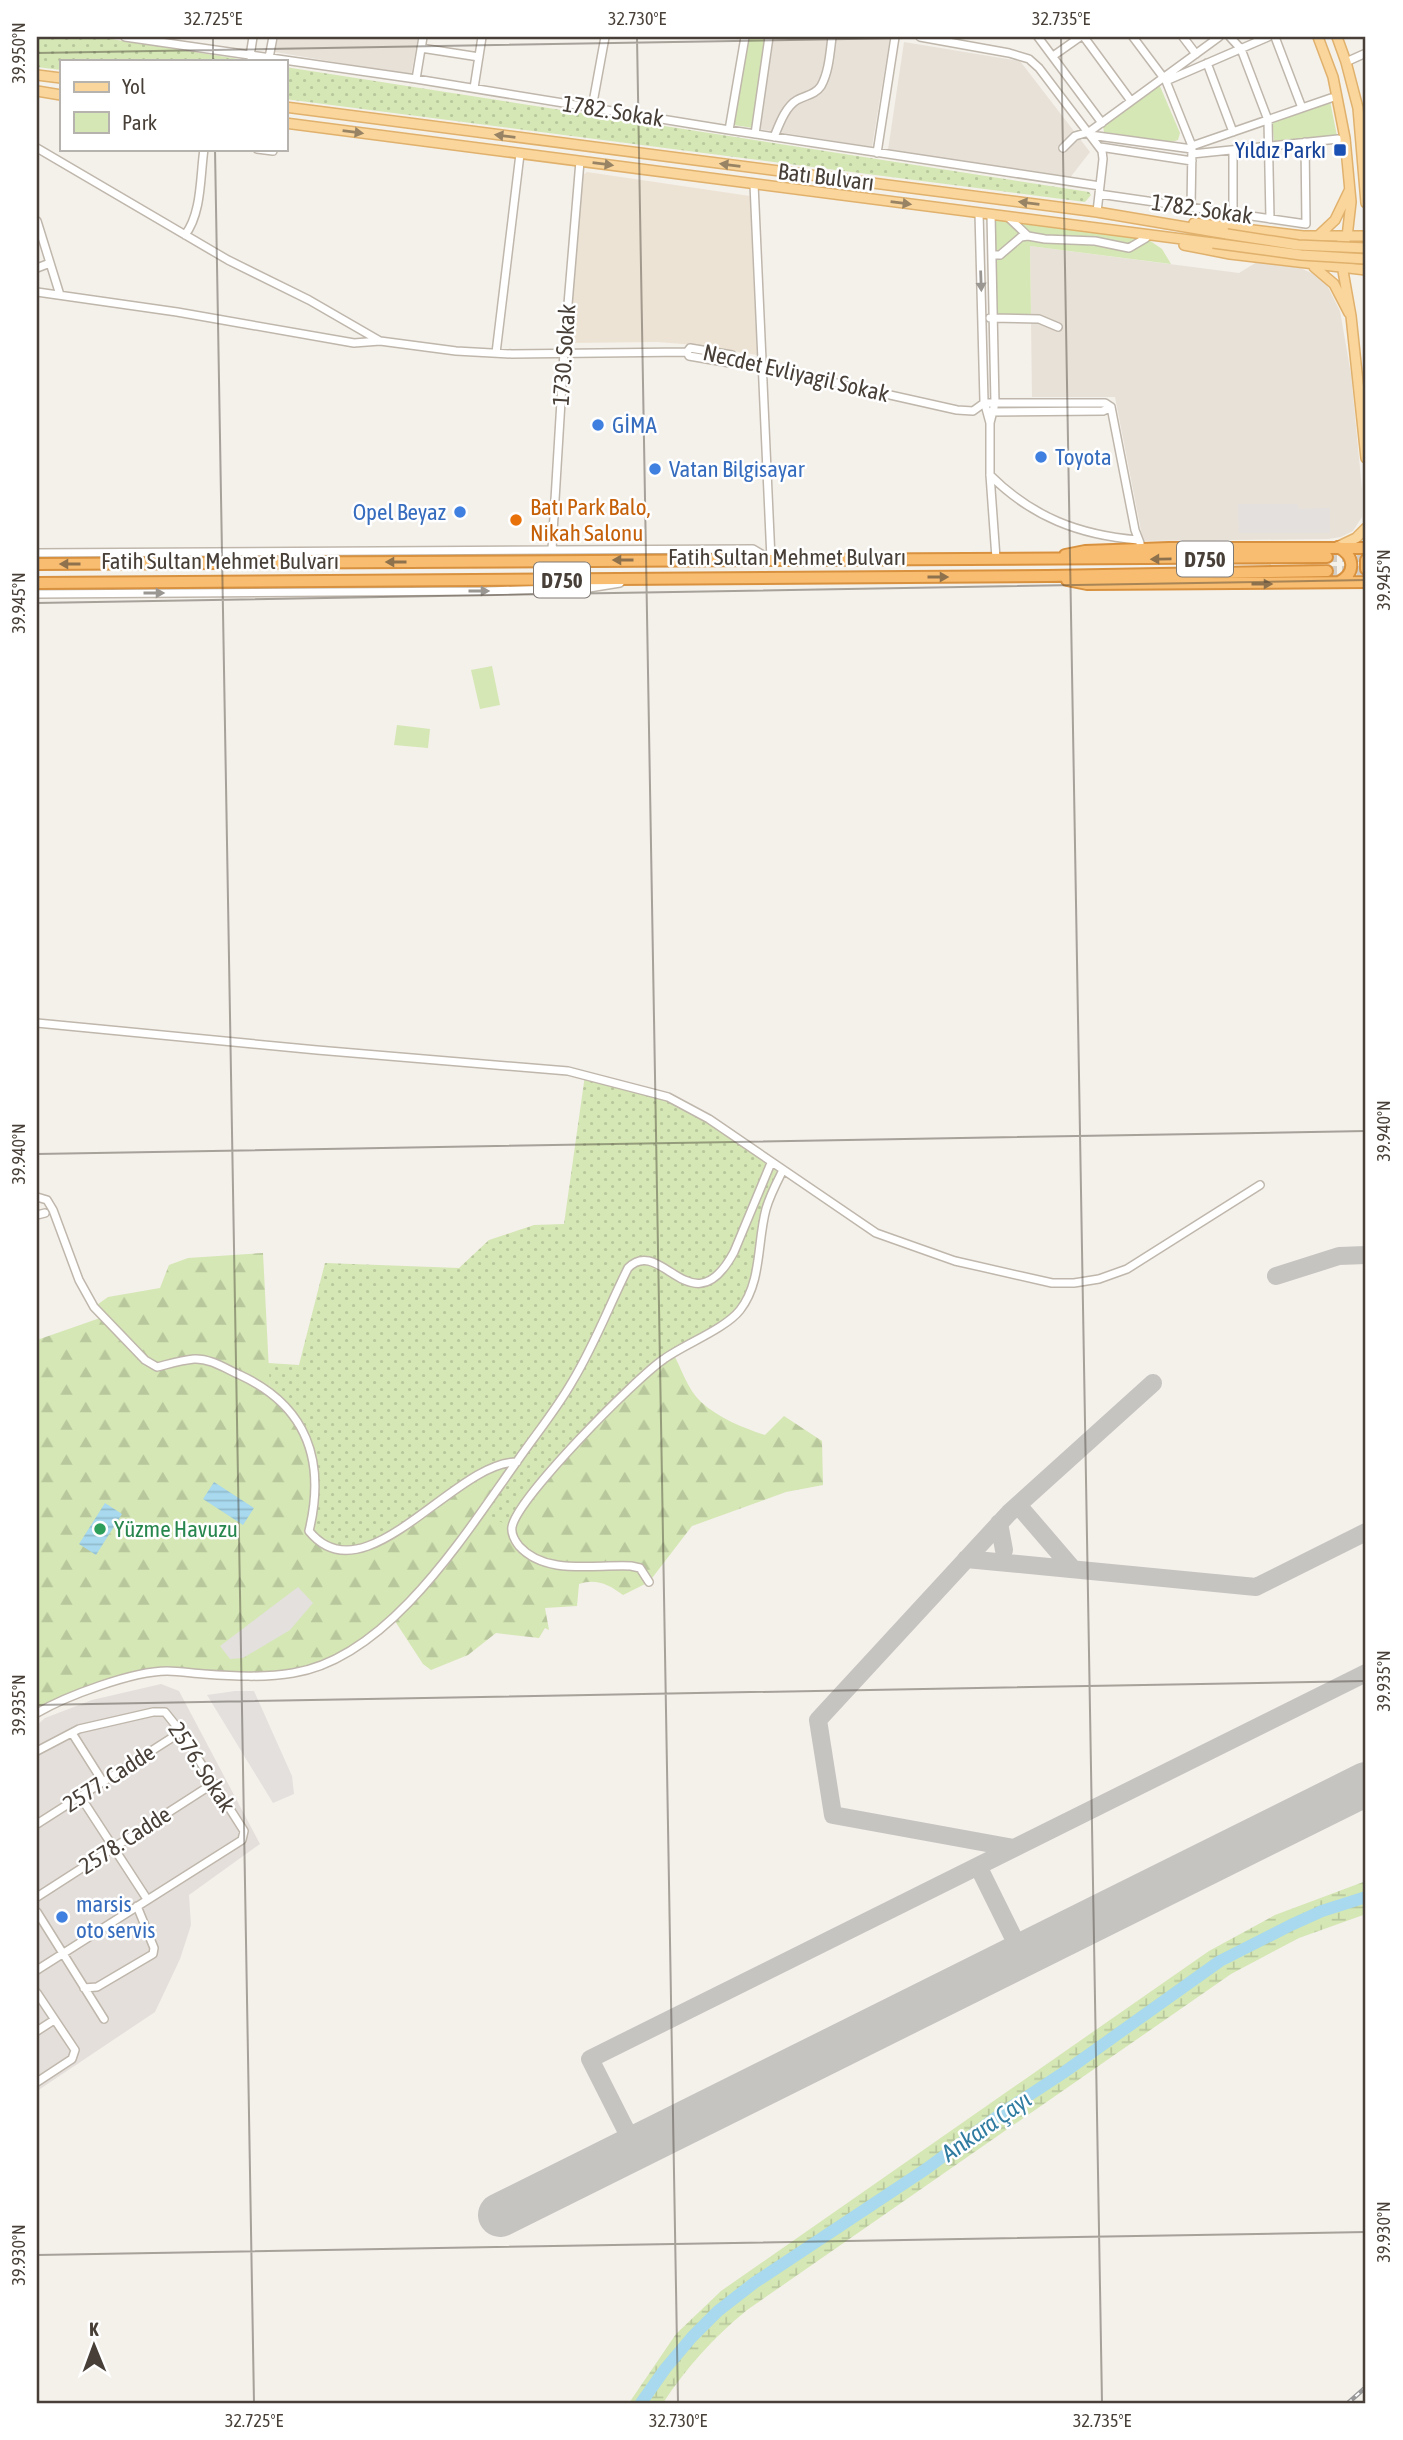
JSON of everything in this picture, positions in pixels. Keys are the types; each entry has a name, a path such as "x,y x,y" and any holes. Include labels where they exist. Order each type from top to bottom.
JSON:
{"highway":[{"path":"1046,559 1140,544 1366,548"},
{"path":"1336,583 1344,580 1352,563 1347,552 1337,547"},
{"name":"Fatih Sultan Mehmet Bulvarı","path":"37,564 1327,557"},
{"path":"1366,560 1366,569"},
{"name":"Fatih Sultan Mehmet Bulvarı","path":"37,583 1047,576 1327,571"},
{"path":"1047,576 1087,584 1366,582"}],"main road":[{"path":"1318,37 1340,105 1350,189 1347,237 1341,243 1340,254 1345,269 1351,316 1366,458"},
{"path":"1337,37 1358,108 1366,202"},
{"path":"37,75 60,78"},
{"path":"37,91 60,94"},
{"name":"Batı Bulvarı","path":"287,107 1097,212 1298,245 1366,248"},
{"name":"Batı Bulvarı","path":"287,123 1313,256 1366,259"},
{"path":"1318,236 1335,220 1350,189"},
{"path":"1154,222 1166,219 1280,234 1366,236"},
{"path":"1132,233 1219,252 1366,270"},
{"path":"1310,264 1334,284 1351,316"},
{"path":"1337,547 1356,538 1366,528"}],"street":[{"name":"1782. Sokak","path":"125,37 283,60"},
{"path":"250,55 253,37"},
{"path":"269,58 273,37"},
{"path":"416,79 423,37"},
{"path":"474,88 482,37"},
{"path":"592,108 605,37"},
{"path":"729,130 745,37"},
{"path":"755,134 769,37"},
{"path":"774,137 782,117 797,100 810,95 821,86 832,37"},
{"path":"877,153 895,37"},
{"path":"920,37 1024,57 1039,68 1100,147 1103,159 1097,212"},
{"path":"1038,37 1102,123"},
{"path":"1053,56 1082,37 1131,101"},
{"path":"1133,37 1165,79 1192,153 1191,208"},
{"path":"1183,37 1196,54"},
{"path":"1090,134 1219,37"},
{"path":"1230,37 1241,49 1268,120 1270,219"},
{"path":"1165,79 1268,37"},
{"path":"1275,37 1302,108"},
{"path":"421,48 478,57"},
{"path":"1346,62 1366,53"},
{"name":"1782. Sokak","path":"287,61 474,88 1099,190 1191,208 1306,224 1305,142"},
{"path":"1207,63 1233,132"},
{"path":"1063,148 1075,136 1090,134 1192,153 1233,132 1331,98"},
{"path":"1100,147 1192,153 1338,139"},
{"path":"37,148 228,260 309,300 380,341"},
{"path":"185,235 195,214 204,150"},
{"path":"265,150 273,151"},
{"path":"1233,150 1233,214"},
{"path":"496,353 520,154"},
{"name":"1730. Sokak","path":"552,549 564,352 580,161"},
{"path":"754,184 771,559"},
{"path":"979,213 982,318 996,558"},
{"path":"990,214 995,403"},
{"path":"1006,216 1028,236"},
{"path":"37,221 60,295"},
{"path":"1076,240 1077,225"},
{"path":"992,255 1000,255 1021,237 1028,236 1095,241 1129,248 1146,238"},
{"path":"37,268 50,263"},
{"name":"Necdet Evliyagil Sokak","path":"37,292 164,310 354,343 380,341 496,353 687,352 690,348 732,355 734,360 957,410 988,409"},
{"path":"982,318 1039,319 1058,327"},
{"path":"988,409 995,403 1105,403 1111,407 1140,544 1077,529 1041,515 1011,496 990,475"},
{"path":"988,409 1103,411 1111,407"},
{"path":"37,553 753,549 771,559"},
{"path":"491,550 538,561"},
{"path":"37,594 487,591 589,588 643,579"},
{"path":"38,1023 317,1051 568,1071 668,1097 709,1119 876,1233 955,1261 1052,1283 1099,1279 1127,1269 1260,1185"},
{"path":"37,1713 74,1696 145,1672 293,1674 330,1663 361,1646 419,1591 498,1490 578,1372 628,1268 640,1259 648,1260 690,1282 714,1280 734,1252 771,1163"},
{"path":"649,1582 640,1568 631,1566 564,1566 542,1561 520,1546 514,1538 512,1528 518,1514 556,1463 639,1380 663,1360 728,1321 739,1311 754,1281 766,1208 783,1170"},
{"path":"37,1197 47,1200 53,1210 79,1280 94,1307 145,1360 157,1367 195,1359 209,1361 255,1382 270,1392 294,1416 304,1431 315,1473 315,1510 309,1531 316,1540 327,1546 359,1550 380,1541 421,1516 472,1476 506,1462 517,1462"},
{"name":"2576. Sokak","path":"37,1751 72,1732 102,1723 161,1711 167,1713 244,1832 242,1840 147,1899"},
{"path":"72,1732 103,1782"},
{"name":"2577. Cadde","path":"37,1824 181,1732"},
{"name":"2578. Cadde","path":"37,1896 214,1783"},
{"path":"37,1970 147,1899 80,1796"},
{"path":"84,1988 97,1987 150,1955 154,1948 137,1906"},
{"path":"37,1912 104,2020"},
{"path":"37,1993 75,2053 72,2059 37,2082"},
{"path":"37,2031 54,2020"}],"shaded area":[{"path":"278,37 418,37 411,75 275,52"},
{"path":"774,37 890,37 872,147 759,129"},
{"path":"904,42 1020,61 1090,152 1069,179 888,150"},
{"path":"587,172 750,196 757,355 657,342 567,343 583,175"},
{"path":"1030,246 1239,273 1257,262 1300,268 1321,277 1340,311 1351,374 1362,489 1362,517 1353,531 1328,539 1143,541 1115,397 1032,397"},
{"path":"1238,504 1297,504 1299,509 1330,508 1330,533 1239,533"},
{"path":"298,1587 313,1603 290,1630 243,1658 230,1659 220,1646"},
{"path":"161,1684 179,1691 260,1844 189,1895 191,1925 180,1959 155,2012 37,2091 37,1725 45,1718 92,1700"},
{"path":"254,1691 292,1776 294,1794 273,1803 207,1695"}],"green space":[{"path":"37,37 98,37 246,60 60,60 60,70 37,67"},
{"path":"747,37 766,37 753,128 734,125"},
{"path":"287,67 1089,192 1091,195 1085,202 287,99"},
{"path":"1159,84 1180,133 1178,140 1171,142 1104,132 1103,126"},
{"path":"1330,101 1337,136 1274,141 1272,120"},
{"path":"991,214 1146,238 1162,249 1171,264 1030,246 1031,318 993,318"},
{"path":"492,666 500,705 480,709 471,670"},
{"path":"397,725 430,729 428,748 394,745"},
{"path":"585,1075 668,1097 783,1170 766,1208 754,1281 739,1311 662,1359 512,1528 421,1516 359,1550 327,1546 309,1531 270,1392 268,1363 299,1365 325,1263 459,1268 489,1240 534,1225 564,1224"},
{"path":"263,1253 270,1391 294,1416 313,1457 309,1531 327,1545 347,1549 369,1544 414,1518 471,1477 517,1462 481,1513 512,1527 529,1497 639,1380 673,1353 696,1397 723,1418 765,1435 784,1416 822,1441 823,1485 786,1492 692,1526 649,1582 623,1595 602,1583 579,1584 577,1606 545,1608 549,1630 545,1628 539,1638 496,1633 468,1655 431,1670 423,1664 393,1618 361,1646 293,1674 145,1672 37,1713 37,1340 103,1317 94,1307 108,1297 160,1288 169,1265 188,1258"},
{"path":"1366,1881 1366,1914 1299,1938 1231,1974 747,2310 701,2354 663,2403 629,2403 676,2334 721,2291 1209,1951 1275,1915"}],"water":[{"name":"Yüzme Havuzu","path":"214,1482 254,1508 243,1525 203,1499"},
{"name":"Yüzme Havuzu","path":"105,1503 122,1514 96,1555 79,1544"}],"waterway":[{"name":"Ankara Çayı","path":"641,2403 692,2337 718,2311 754,2283 926,2169 1220,1961 1322,1911 1366,1897"}],"taxiway":[{"path":"1276,1276 1339,1256 1366,1255"},
{"path":"1014,1848 833,1815 818,1720 1009,1513 1153,1383"},
{"path":"1018,1505 1073,1569"},
{"path":"999,1523 1004,1550"},
{"path":"966,1559 1256,1587 1366,1532"},
{"path":"635,2148 590,2059 1366,1673"},
{"path":"978,1866 1022,1955"}],"runway":[{"path":"500,2215 1366,1784"}],"tunnel":[{"path":"1327,557 1366,557"},
{"path":"1327,571 1366,571"}],"railway":[{"path":"1348,2403 1366,2387"}],"place":[{"name":"Yıldız Parkı","path":"1340,150"},
{"name":"GİMA","path":"598,425"},
{"name":"Toyota","path":"1041,457"},
{"name":"Vatan Bilgisayar","path":"655,469"},
{"name":"Opel Beyaz","path":"460,512"},
{"name":"Batı Park Balo, Nikah Salonu","path":"516,520"},
{"name":"Yüzme Havuzu","path":"100,1529"},
{"name":"marsis oto servis","path":"62,1917"}]}
